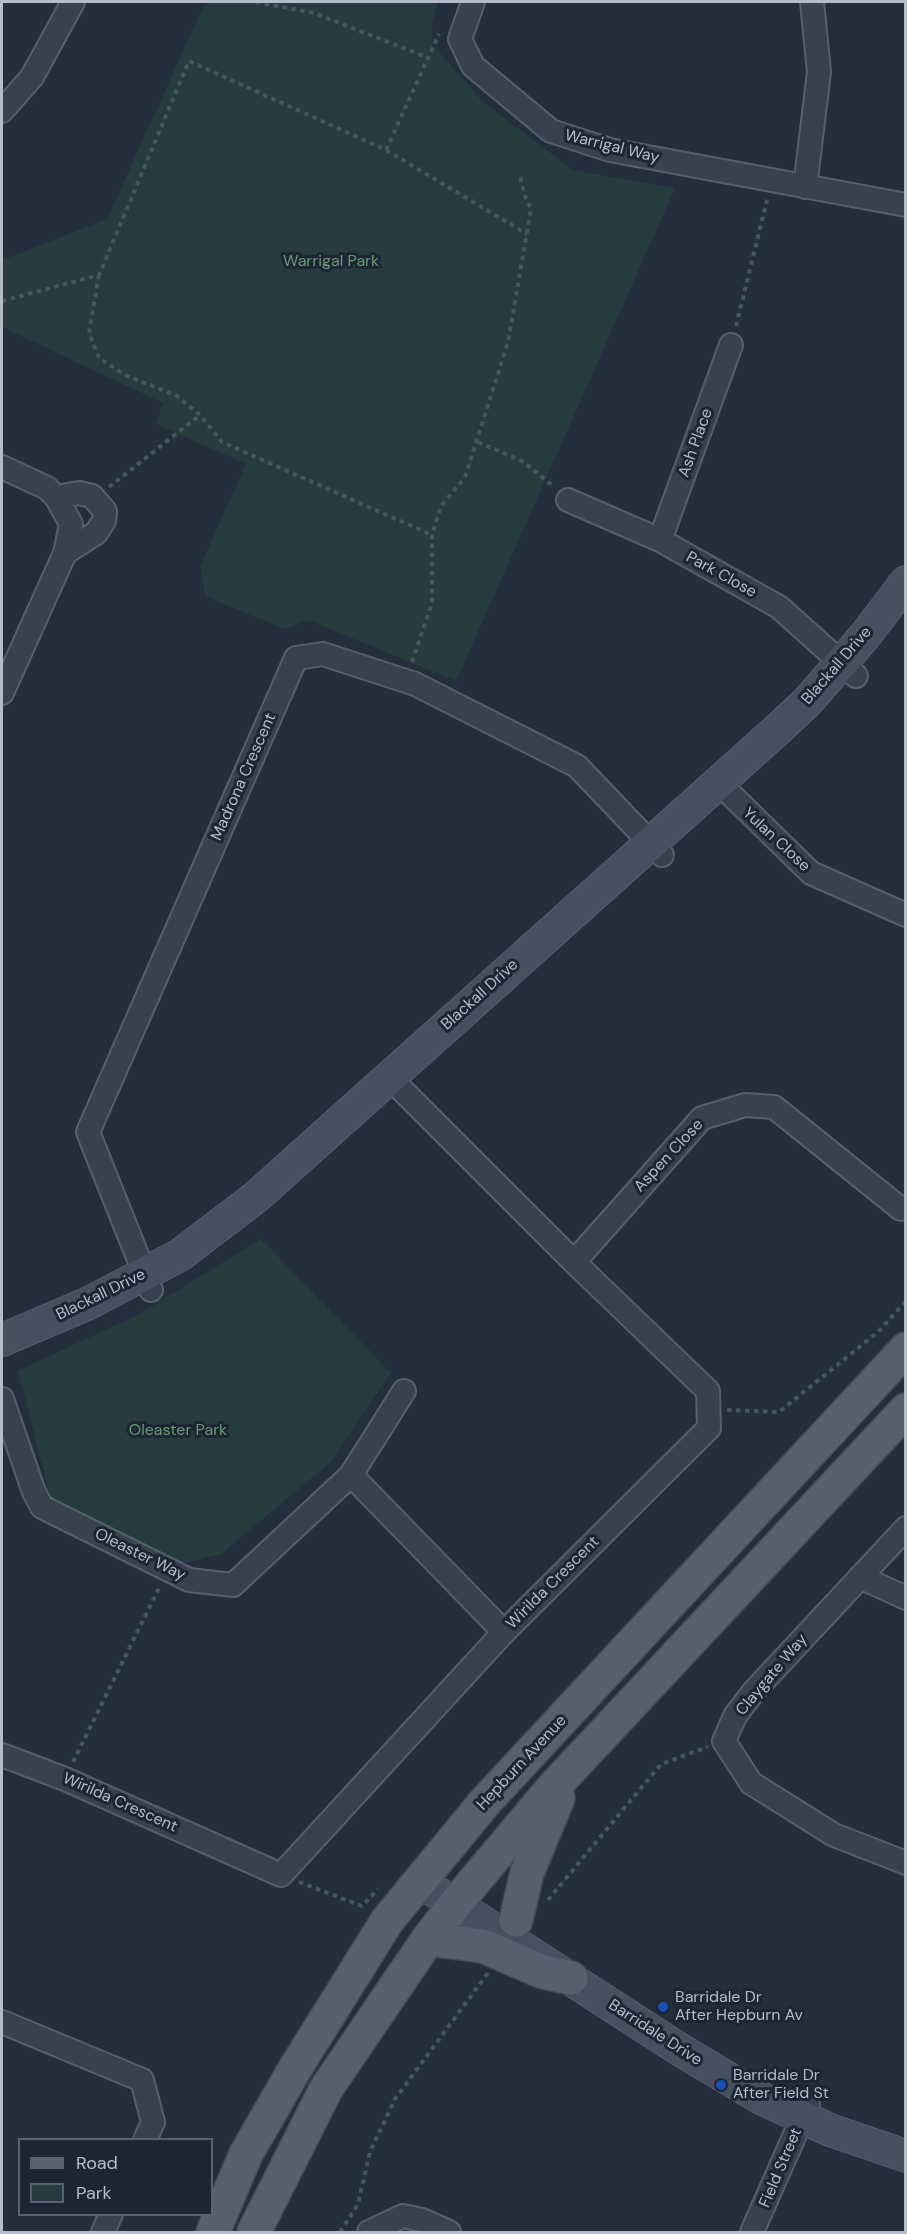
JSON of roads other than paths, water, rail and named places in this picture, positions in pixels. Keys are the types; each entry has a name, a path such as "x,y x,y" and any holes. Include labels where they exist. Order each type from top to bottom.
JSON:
{"main road":[{"name":"Blackall Drive","path":"2,1357 77,1326 148,1282 214,1250 257,1218 395,1082 656,849 726,791 848,669 905,591"},
{"name":"Blackall Drive","path":"2,1340 89,1303 148,1282"},
{"name":"Hepburn Avenue","path":"213,2232 246,2154 296,2067 387,1921 485,1802 906,1349"},
{"path":"254,2232 326,2089 428,1939 462,1896 588,1751 906,1410"},
{"path":"516,1920 527,1873 541,1833 559,1796 588,1751"},
{"name":"Barridale Drive","path":"426,1873 462,1896 571,1978 728,2079 806,2110 906,2156"},
{"name":"Barridale Drive","path":"462,1896 516,1920 714,2052 806,2110 906,2139"},
{"path":"428,1939 483,1946 543,1972 571,1978"}],"street":[{"path":"2,111 32,77 73,2"},
{"name":"Warrigal Way","path":"473,2 460,39 472,66 551,131 610,150 906,206"},
{"path":"805,187 819,72 812,2"},
{"name":"Ash Place","path":"660,540 731,345"},
{"path":"2,467 47,488 56,496 71,524 65,553 2,693"},
{"path":"56,496 79,493 92,496 105,511 104,520 96,533 65,553"},
{"name":"Park Close","path":"568,500 660,540 779,607 848,669"},
{"name":"Madrona Crescent","path":"148,1282 88,1132 296,658 323,654 415,684 577,766 656,849"},
{"name":"Yulan Close","path":"726,791 811,873 906,915"},
{"path":"395,1082 574,1262"},
{"name":"Aspen Close","path":"574,1262 702,1118 745,1105 774,1107 901,1209"},
{"name":"Wirilda Crescent","path":"2,1755 64,1779 282,1875 504,1632 709,1428 708,1391 574,1262"},
{"name":"Oleaster Way","path":"2,1399 34,1492 42,1507 189,1580 232,1584 351,1475 404,1391"},
{"path":"351,1475 504,1632"},
{"name":"Claygate Way","path":"906,1528 755,1690 735,1716 724,1741 751,1783 834,1835 906,1863"},
{"path":"860,1576 906,1598"},
{"path":"2,2022 142,2080 153,2122 145,2138"},
{"name":"Field Street","path":"753,2232 806,2110"},
{"path":"104,2232 110,2216"},
{"path":"374,2230 403,2216 422,2220 449,2232"}],"place":[{"name":"Barridale Dr After Hepburn Av","path":"663,2007"},
{"name":"Barridale Dr After Field St","path":"721,2085"}],"park label":[{"name":"Warrigal Park","path":"331,262"},
{"name":"Oleaster Park","path":"178,1431"}]}
